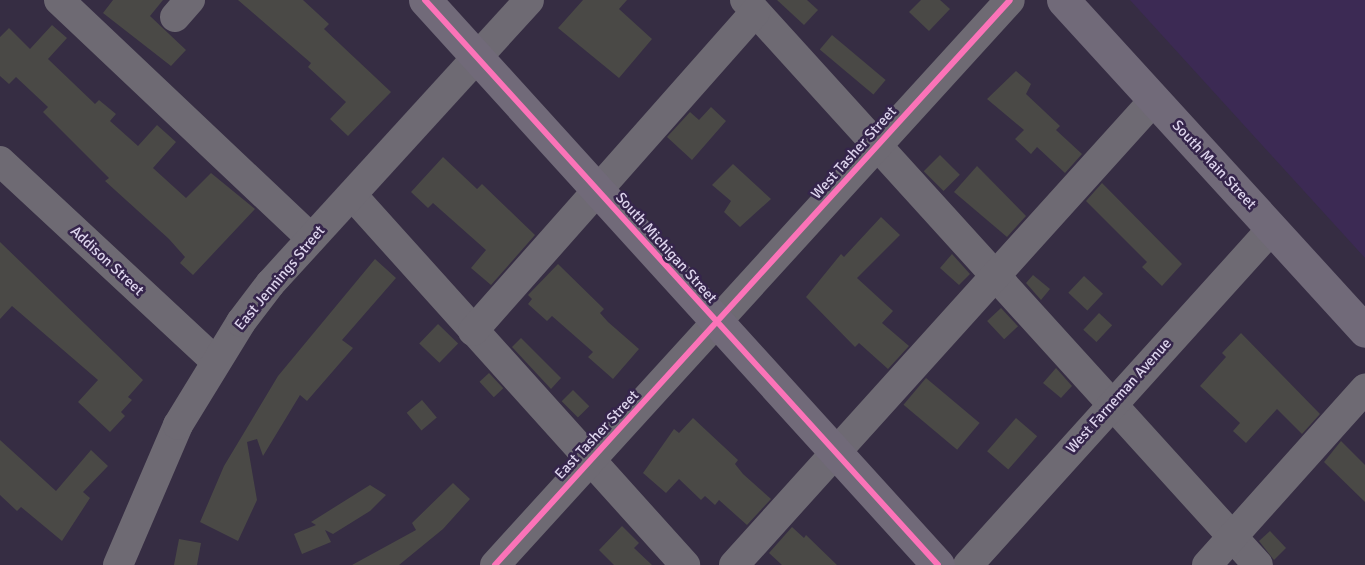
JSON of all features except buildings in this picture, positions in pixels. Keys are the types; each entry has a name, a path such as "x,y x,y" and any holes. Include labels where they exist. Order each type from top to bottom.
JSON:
{"main road":[{"name":"South Michigan Street","path":"425,0 938,565"},
{"name":"South Main Street","path":"1064,0 1365,331"}],"street":[{"path":"59,0 312,238"},
{"name":"East Jennings Street","path":"118,565 149,486 215,361 270,284 529,0"},
{"name":"West Tasher Street","path":"717,323 1010,0"},
{"path":"473,331 750,6 876,146 995,272 1258,565"},
{"path":"734,565 837,453 995,272 1154,100"},
{"name":"Addison Street","path":"0,160 215,361"},
{"path":"352,195 685,565"},
{"name":"West Farneman Avenue","path":"968,565 1272,228"},
{"name":"East Tasher Street","path":"495,565 717,323"},
{"path":"1207,565 1365,389"}],"shaded area":[{"path":"1130,0 1365,0 1365,258"}],"cycle path":[{"path":"425,0 938,565"},
{"path":"495,565 1010,0"}]}
